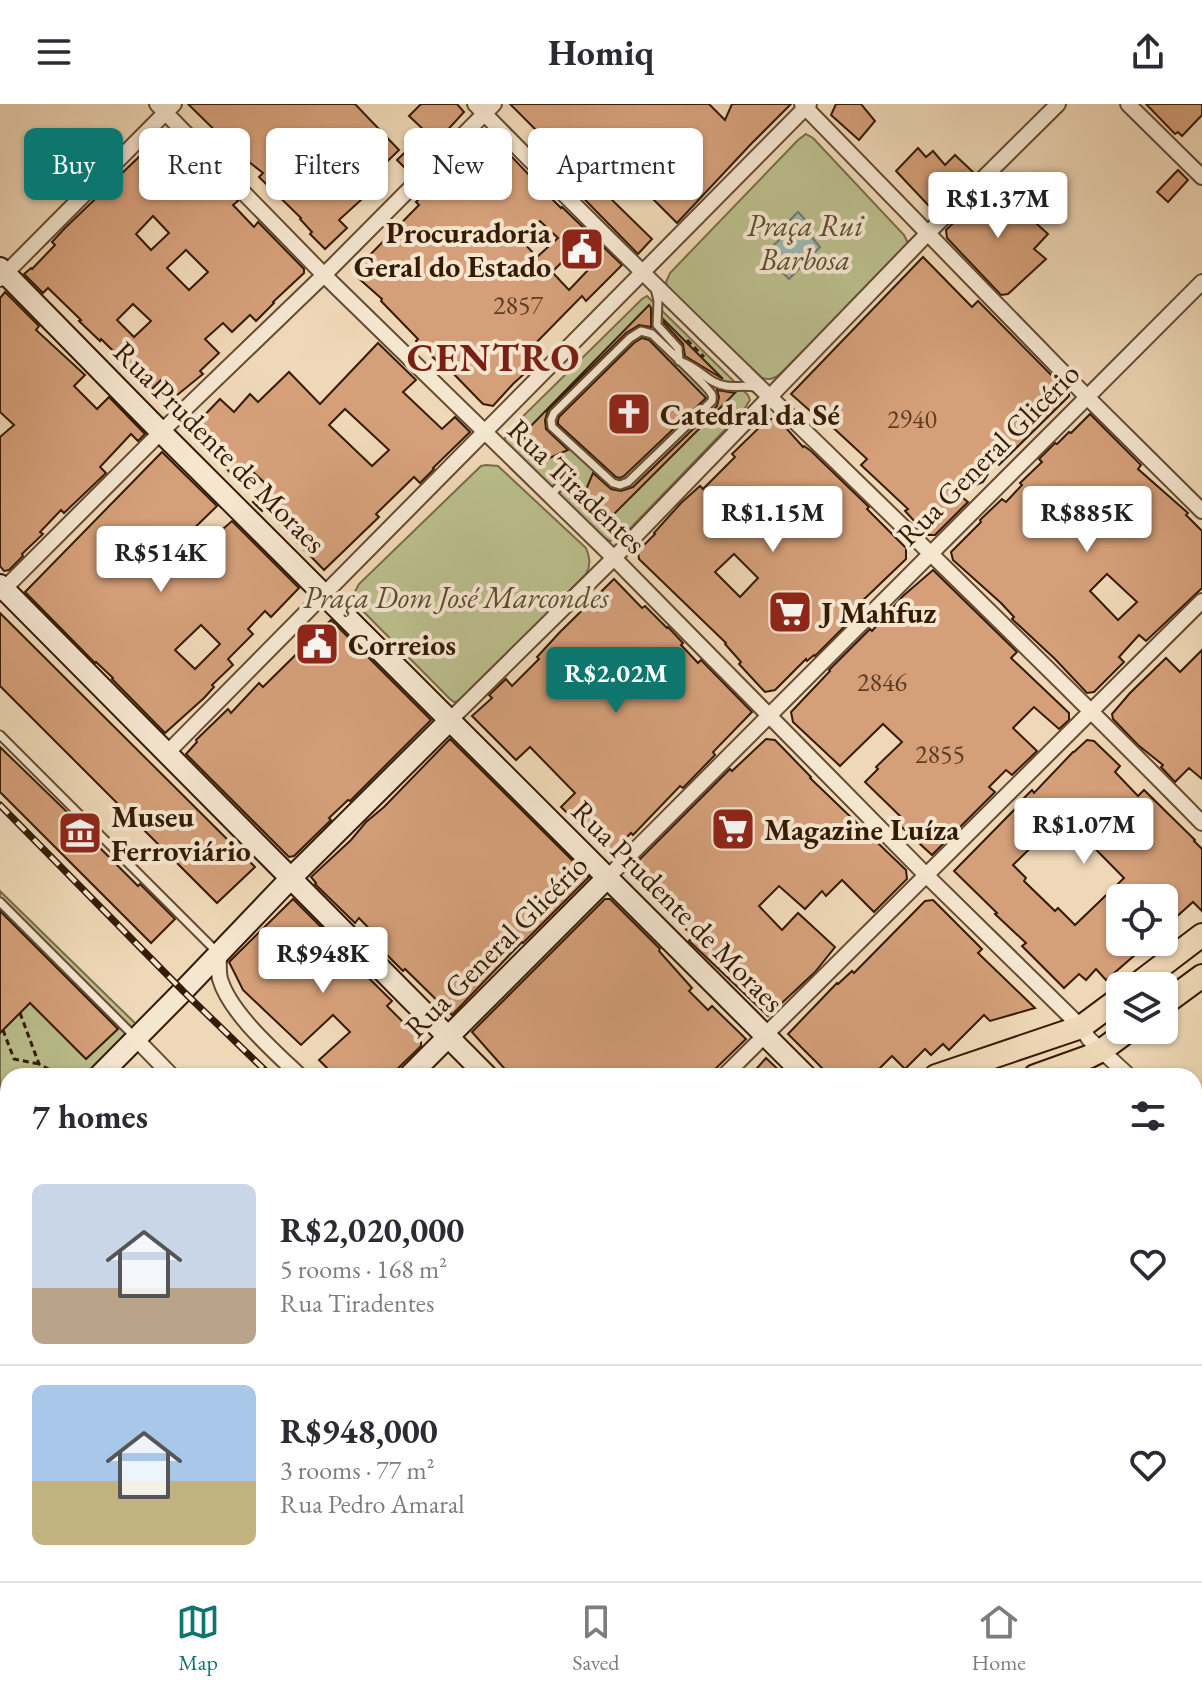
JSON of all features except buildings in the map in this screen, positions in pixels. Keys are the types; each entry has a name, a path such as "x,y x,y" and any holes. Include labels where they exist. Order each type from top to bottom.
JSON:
{"main road":[{"path":"1153,972 1202,935"},
{"path":"1178,994 1202,976"},
{"path":"960,1068 1081,1027 1106,1008"},
{"path":"1057,1068 1088,1057 1110,1044"}],"street":[{"path":"107,1068 291,878 614,558 766,392 1058,104"},
{"path":"1128,104 1202,177"},
{"path":"167,753 805,105 1087,397 1202,511"},
{"path":"2,274 166,107"},
{"name":"Rua Tiradentes","path":"166,107 324,275 614,558 1121,1068"},
{"path":"479,1068 2,587 324,275 485,107 655,286 1092,711 1202,823"},
{"name":"Rua Prudente de Moraes","path":"2,274 798,1068"},
{"name":"Rua General Glicério","path":"417,1068 1202,282"},
{"path":"732,1068 1202,601"},
{"path":"219,953 219,976 228,998 262,1039 292,1068"},
{"path":"136,1039 164,1068"}],"lane":[{"path":"655,286 657,325 678,348 679,361 712,395 712,401 628,482 620,485 613,483 552,427 554,413 630,338 641,331 652,334 679,361 700,371 715,383 731,387 749,386 766,392"},
{"path":"550,496 572,472"},
{"path":"0,735 219,953"},
{"path":"0,902 136,1039"}],"path":[{"path":"686,339 702,358"},
{"path":"20,1013 39,1064"},
{"path":"3,1030 14,1059 46,1068"}],"green space":[{"name":"Praça Rui Barbosa","path":"806,134 904,235 908,243 780,374 766,379 668,288 666,282 670,273"},
{"name":"Catedral da Sé","path":"647,296 750,400 622,537 610,541 599,534 504,440 509,430"},
{"name":"Praça Dom José Marcondes","path":"481,466 498,466 586,548 589,564 586,574 460,701 454,702 353,601 353,595 359,584"},
{"path":"0,891 137,1025 95,1068 0,1068"}],"water":[{"path":"798,212 813,228 809,234 820,247 789,279 764,254 789,231 785,225"}],"railway":[{"path":"0,805 263,1068"}],"place":[{"name":"Procuradoria Geral do Estado","path":"582,249"},
{"name":"Catedral da Sé","path":"629,414"},
{"name":"J Mahfuz","path":"790,612"},
{"name":"Correios","path":"317,644"},
{"name":"Magazine Luíza","path":"733,829"},
{"name":"Museu Ferroviário","path":"80,833"}],"district":[{"name":"CENTRO","path":"494,357"}]}
